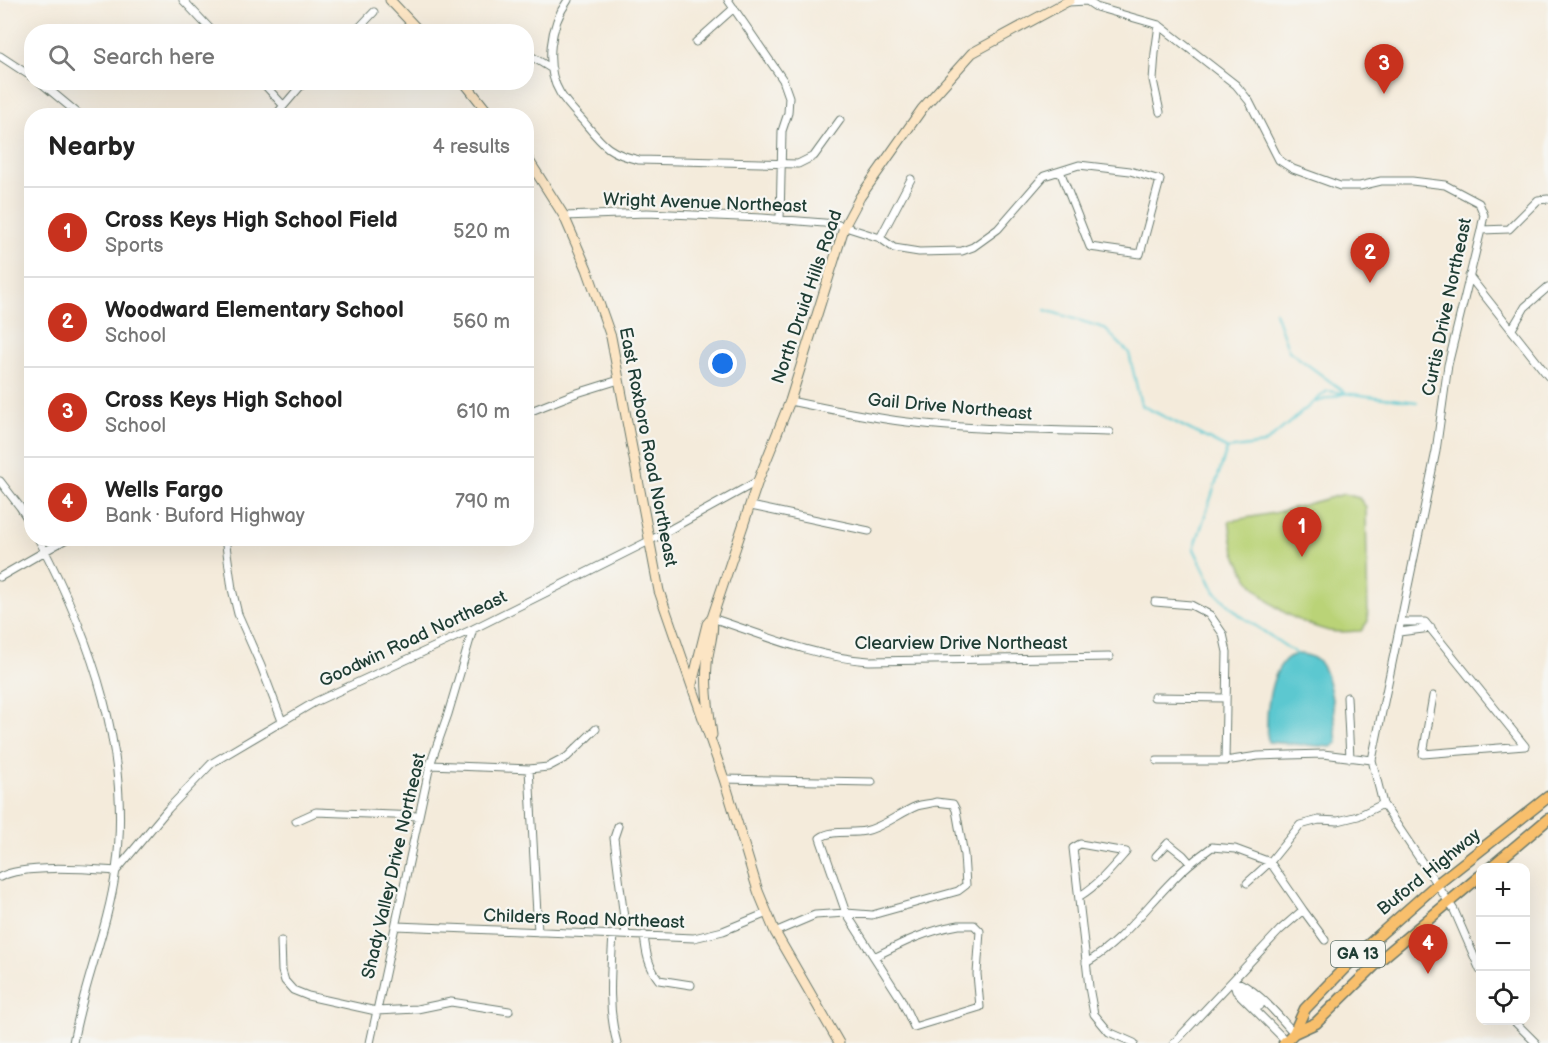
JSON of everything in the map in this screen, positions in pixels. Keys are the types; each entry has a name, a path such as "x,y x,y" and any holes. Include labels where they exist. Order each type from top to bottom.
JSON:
{"main road":[{"path":"390,0 412,24"},
{"name":"North Druid Hills Road","path":"692,686 707,624 712,618 759,481 790,401 845,225 871,180 922,109 972,53 1069,1"},
{"path":"470,90 484,108"},
{"name":"East Roxboro Road Northeast","path":"534,169 564,216 587,269 611,337 659,591 714,752"},
{"path":"712,618 706,682 714,752 758,891 775,932 839,1043"},
{"name":"Buford Highway","path":"1288,1039 1305,1009 1340,970 1436,885 1548,797"},
{"name":"Buford Highway","path":"1495,863 1548,819"},
{"name":"Buford Highway","path":"1288,1039 1316,1023 1380,960 1476,879"}],"street":[{"path":"183,0 206,24"},
{"path":"568,0 559,12 550,62 559,93 606,149 639,160 798,164 814,156 840,120"},
{"name":"Curtis Drive Northeast","path":"1069,1 1087,1 1096,7 1159,25 1236,85 1249,101 1279,160 1293,168 1340,186 1360,186 1381,181 1445,185 1479,203 1484,215 1448,365 1436,451 1372,760 1383,804 1454,910 1476,961"},
{"path":"696,42 731,3 783,80 789,97 788,113 782,131 780,220"},
{"path":"363,24 374,12"},
{"path":"1159,25 1153,80 1160,112"},
{"path":"0,56 24,71"},
{"path":"534,58 552,69"},
{"path":"50,90 71,108"},
{"path":"269,90 283,105"},
{"path":"281,108 297,90"},
{"path":"1079,165 1130,171 1161,180 1140,254 1090,247 1060,171 1079,165"},
{"name":"Wright Avenue Northeast","path":"564,216 647,213 845,225 880,238 894,248 919,252 962,251 973,247 998,228 1044,176 1060,171"},
{"path":"880,238 911,179"},
{"path":"1481,230 1509,229 1538,200 1548,199"},
{"path":"1469,276 1548,376"},
{"path":"1512,329 1525,307 1548,287"},
{"path":"534,410 619,380"},
{"name":"Gail Drive Northeast","path":"790,401 908,422 970,427 1109,432"},
{"path":"0,481 24,513"},
{"name":"Goodwin Road Northeast","path":"116,871 168,808 212,763 315,702 473,628 651,540 759,481"},
{"path":"751,506 869,531"},
{"path":"42,546 88,648 106,708 119,796 116,871 73,1043"},
{"path":"0,577 55,546"},
{"path":"226,546 238,614 282,721"},
{"path":"1155,602 1191,605 1210,615 1223,634 1227,652 1225,761"},
{"name":"Clearview Drive Northeast","path":"712,618 849,660 1109,657"},
{"path":"1401,622 1425,622 1525,746 1423,754 1433,696"},
{"name":"Shady Valley Drive Northeast","path":"370,1043 430,765 448,714 473,628"},
{"path":"1399,632 1431,628"},
{"path":"1347,697 1350,758"},
{"path":"1154,698 1226,698"},
{"path":"430,765 529,769 548,767 567,757 596,729"},
{"path":"1157,761 1225,761 1258,756 1323,754 1372,760"},
{"path":"529,769 538,932"},
{"path":"724,779 872,783"},
{"path":"775,932 815,915 846,913 872,915 958,891 966,885 964,855 953,804 936,802 916,806 897,818 868,831 826,833 819,838 846,913 874,957 901,999 914,1027 980,1007 977,974 981,931 974,925 938,929 874,957"},
{"path":"1247,883 1270,862 1300,825 1318,820 1338,821 1358,816 1383,804"},
{"path":"296,821 316,812 419,816"},
{"path":"618,826 614,838 626,934"},
{"path":"1156,856 1168,843 1190,863"},
{"path":"1080,896 1109,871 1126,852 1080,844 1073,848 1094,1014 1109,1032 1134,1043"},
{"path":"1086,963 1102,954 1190,863 1212,848 1235,849 1270,862 1325,940"},
{"path":"0,877 14,871 67,869 116,871"},
{"path":"1174,1043 1280,930 1303,910"},
{"name":"Childers Road Northeast","path":"396,926 694,938 723,931 767,913"},
{"path":"613,934 612,1024 617,1043"},
{"path":"644,935 651,970 659,980 691,985"},
{"path":"281,941 282,971 285,981 293,990 308,996 376,1011 417,1009 451,1002 509,1011"},
{"path":"1233,981 1242,983 1288,1039"},
{"path":"1233,981 1236,991 1252,998 1288,1039"},
{"path":"1518,1025 1534,1041"}],"green space":[{"path":"1344,494 1359,498 1366,507 1368,621 1361,631 1336,632 1297,619 1270,602 1259,591 1241,565 1233,546 1229,521 1274,513"}],"water":[{"path":"1297,654 1317,660 1327,677 1337,743 1331,747 1268,742 1267,722 1271,688 1285,660"}],"waterway":[{"path":"1045,310 1104,328 1129,353 1141,405 1226,448"},
{"path":"1275,312 1289,351 1346,393 1316,402"},
{"path":"1297,654 1241,616 1215,592 1194,549 1227,449 1264,444 1327,391 1417,402"}],"place":[{"name":"Cross Keys High School","path":"1384,94"},
{"name":"Woodward Elementary School","path":"1370,283"},
{"name":"Cross Keys High School Field","path":"1302,557"},
{"name":"Wells Fargo","path":"1428,974"}]}
